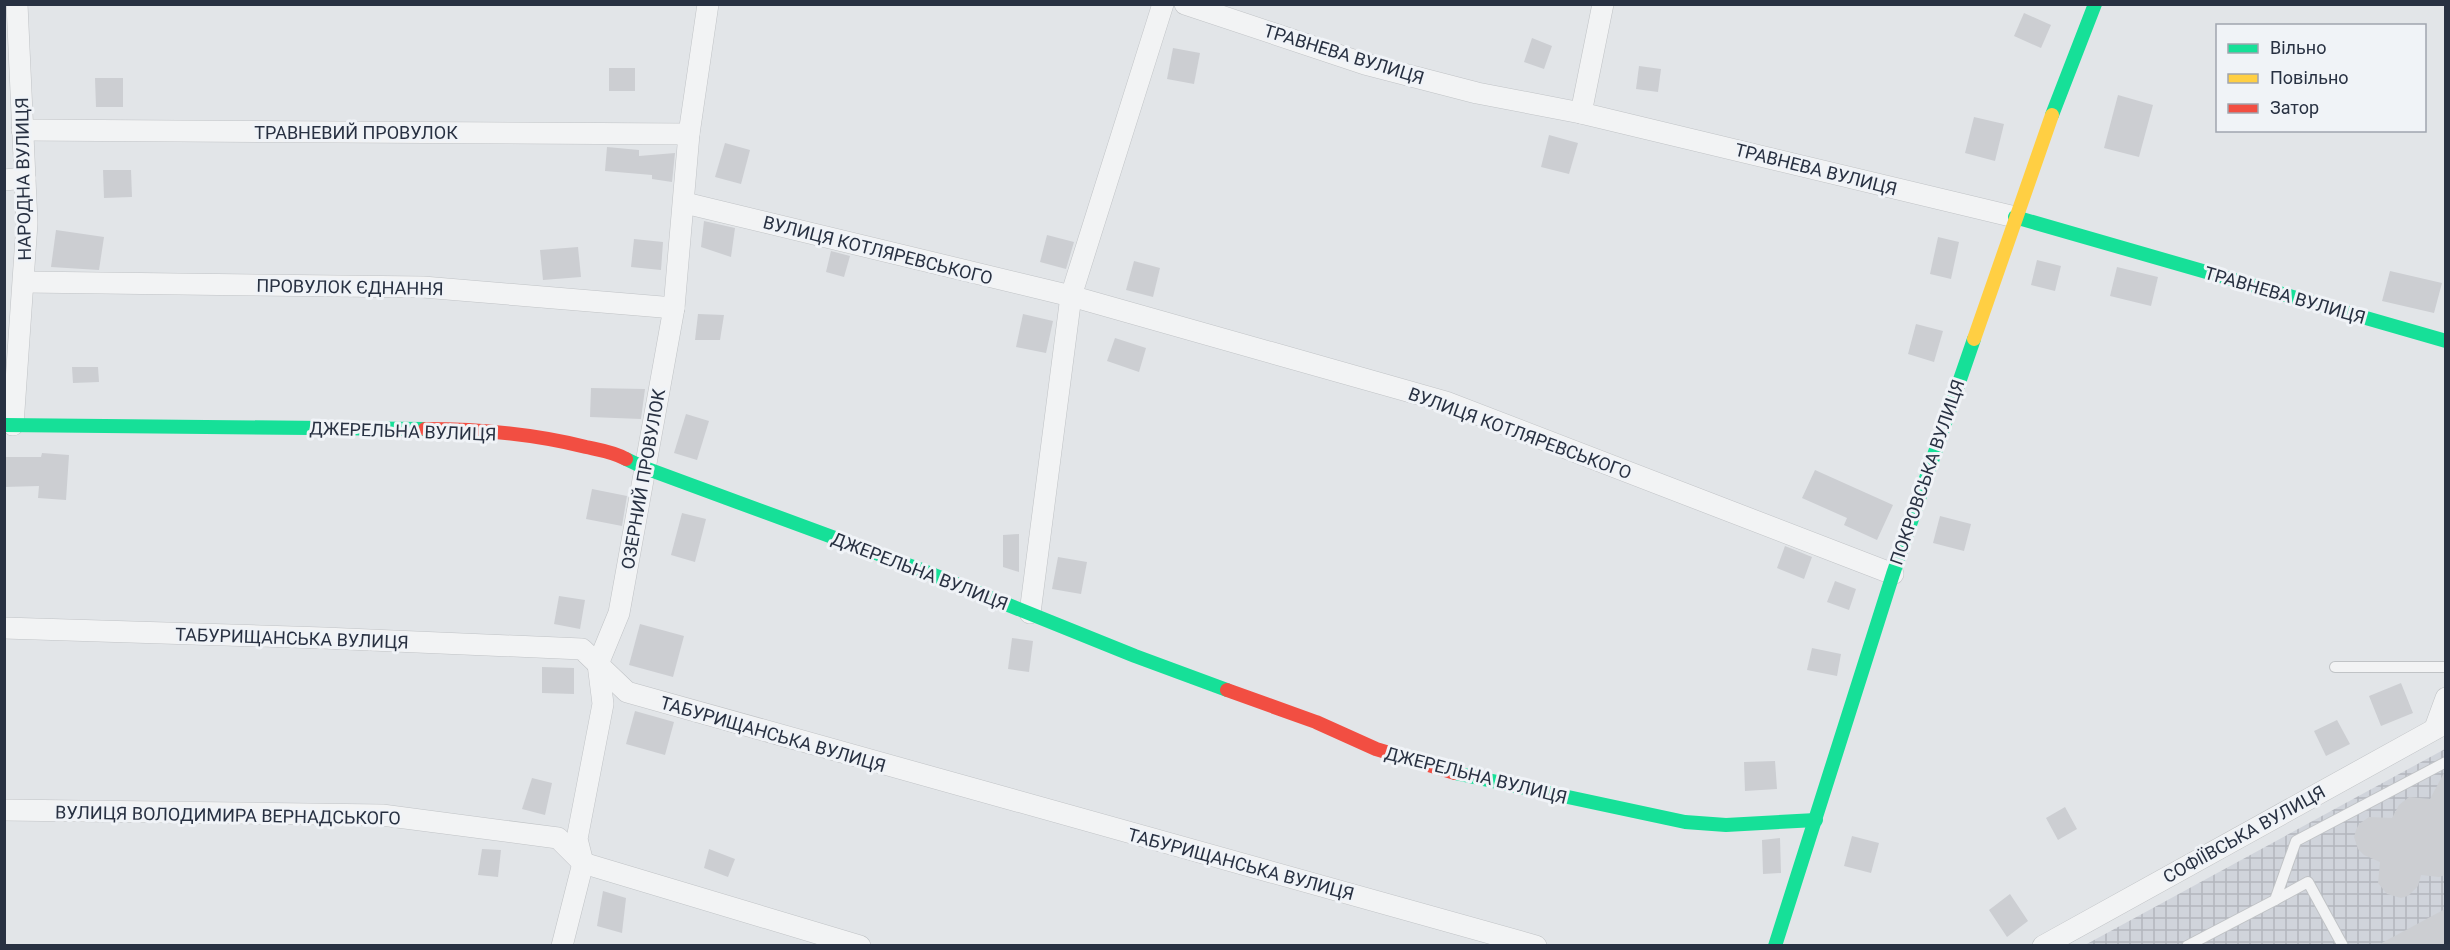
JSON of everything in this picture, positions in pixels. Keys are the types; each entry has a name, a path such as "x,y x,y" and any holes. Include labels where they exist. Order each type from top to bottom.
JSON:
{"street":[{"name":"НАРОДНА ВУЛИЦЯ","path":"9,425 25,282 27,223 15,179 22,130 17,4"},
{"name":"ОЗЕРНИЙ ПРОВУЛОК","path":"562,945 583,863 577,839 603,704 598,664 619,613 674,308 685,203 689,134 708,4"},
{"path":"1030,613 1071,297 1163,4"},
{"name":"ТРАВНЕВА ВУЛИЦЯ","path":"1185,4 1365,64 1477,93 1581,113 2015,218 2445,341"},
{"path":"1581,113 1603,4"},
{"name":"ПОКРОВСЬКА ВУЛИЦЯ","path":"1775,945 1893,574 2015,218 2095,4"},
{"name":"ТРАВНЕВИЙ ПРОВУЛОК","path":"22,130 689,134"},
{"name":"ВУЛИЦЯ КОТЛЯРЕВСЬКОГО","path":"685,203 1071,297 1446,402 1893,574"},
{"name":"ПРОВУЛОК ЄДНАННЯ","path":"25,282 423,287 674,308"},
{"name":"ДЖЕРЕЛЬНА ВУЛИЦЯ","path":"9,425 453,429 558,440 617,454 645,468 919,569 1135,656 1316,722 1376,749 1473,778 1685,822 1726,825 1816,820"},
{"name":"ТАБУРИЩАНСЬКА ВУЛИЦЯ","path":"4,628 582,649 627,692 1536,945"},
{"path":"2440,725 2445,698"},
{"name":"СОФІЇВСЬКА ВУЛИЦЯ","path":"2051,944 2440,725"},
{"name":"ВУЛИЦЯ ВОЛОДИМИРА ВЕРНАДСЬКОГО","path":"4,810 382,815 558,838 583,863 860,945"}],"lane":[{"path":"2335,667 2445,667"},
{"path":"2275,900 2296,841 2445,762"},
{"path":"2187,945 2308,882 2343,945"}],"shaded area":[{"path":"2445,749 2445,945 2085,945"}],"building":[{"path":"2024,13 2051,25 2041,48 2014,36"},
{"path":"1532,38 1552,46 1544,69 1524,62"},
{"path":"1173,48 1200,53 1194,84 1167,79"},
{"path":"1639,66 1661,69 1658,92 1636,89"},
{"path":"609,68 635,68 635,91 609,91"},
{"path":"95,78 123,78 123,107 96,107"},
{"path":"2118,95 2153,105 2139,157 2104,148"},
{"path":"1974,117 2004,124 1995,161 1965,153"},
{"path":"1549,135 1578,143 1569,174 1541,167"},
{"path":"725,143 750,150 741,184 715,177"},
{"path":"607,147 639,150 639,156 675,153 672,182 652,179 652,175 605,171"},
{"path":"103,170 131,170 132,197 104,198"},
{"path":"704,221 735,228 731,257 701,247"},
{"path":"56,230 104,237 99,270 51,267"},
{"path":"1047,235 1074,242 1066,269 1040,262"},
{"path":"1938,237 1959,242 1951,279 1930,274"},
{"path":"634,239 663,242 661,270 631,267"},
{"path":"578,247 581,277 543,280 540,250"},
{"path":"831,251 850,256 844,277 826,272"},
{"path":"2037,260 2061,266 2055,291 2031,285"},
{"path":"1134,261 1160,268 1153,297 1126,290"},
{"path":"2117,267 2158,277 2151,306 2110,296"},
{"path":"2390,271 2442,283 2434,313 2382,301"},
{"path":"698,314 724,315 720,340 695,340"},
{"path":"1023,314 1053,321 1046,353 1016,347"},
{"path":"1916,324 1943,331 1934,362 1908,354"},
{"path":"1115,338 1146,348 1139,372 1107,361"},
{"path":"72,367 98,367 99,382 73,383"},
{"path":"591,388 645,389 641,419 590,417"},
{"path":"686,414 709,421 697,460 674,453"},
{"path":"42,453 69,455 66,500 38,498 39,486 4,487 4,457 41,457"},
{"path":"1815,470 1893,505 1877,540 1844,525 1847,518 1802,498"},
{"path":"592,489 627,496 622,526 586,519"},
{"path":"682,513 706,519 695,562 671,555"},
{"path":"1940,516 1971,524 1964,551 1933,543"},
{"path":"1019,534 1019,572 1003,567 1003,535"},
{"path":"1785,546 1812,557 1804,579 1777,568"},
{"path":"1058,557 1087,562 1081,594 1052,589"},
{"path":"1835,581 1856,589 1849,610 1827,602"},
{"path":"559,596 585,600 580,629 554,624"},
{"path":"640,624 684,636 673,677 629,665"},
{"path":"1012,638 1033,641 1029,672 1008,669"},
{"path":"1812,648 1841,654 1837,676 1807,670"},
{"path":"542,667 574,668 574,694 542,693"},
{"path":"2401,683 2413,713 2381,726 2369,696"},
{"path":"635,711 674,722 665,755 626,744"},
{"path":"2337,720 2350,744 2326,756 2314,731"},
{"path":"1775,761 1777,789 1745,791 1744,762"},
{"path":"2445,771 2445,875 2439,877 2421,875 2418,886 2408,896 2401,898 2387,894 2378,883 2380,862 2364,855 2358,849 2354,837 2356,830 2359,824 2369,817 2392,818 2399,805 2409,797 2430,799"},
{"path":"532,778 552,783 545,815 522,809"},
{"path":"2065,807 2077,829 2058,840 2046,818"},
{"path":"1852,836 1879,843 1871,873 1844,866"},
{"path":"1780,838 1781,873 1763,874 1762,840"},
{"path":"482,849 501,850 498,877 478,875"},
{"path":"709,849 735,859 728,877 704,868"},
{"path":"603,891 626,898 622,933 597,926"},
{"path":"2010,894 2028,921 2007,937 1989,910"},
{"path":"2445,909 2445,945 2378,945"}],"traffic: fast":[{"path":"2052,115 2095,4"},
{"path":"2015,217 2446,341"},
{"path":"1775,946 1893,574 1974,339"},
{"path":"4,425 425,429"},
{"path":"626,459 919,569 1135,656 1227,690"},
{"path":"1455,773 1685,822 1726,825 1816,820"}],"traffic: slow":[{"path":"1974,339 2052,115"}],"traffic: jam":[{"path":"425,429 486,431 526,436 602,450 626,459"},
{"path":"1227,690 1316,722 1376,749 1455,773"}]}
